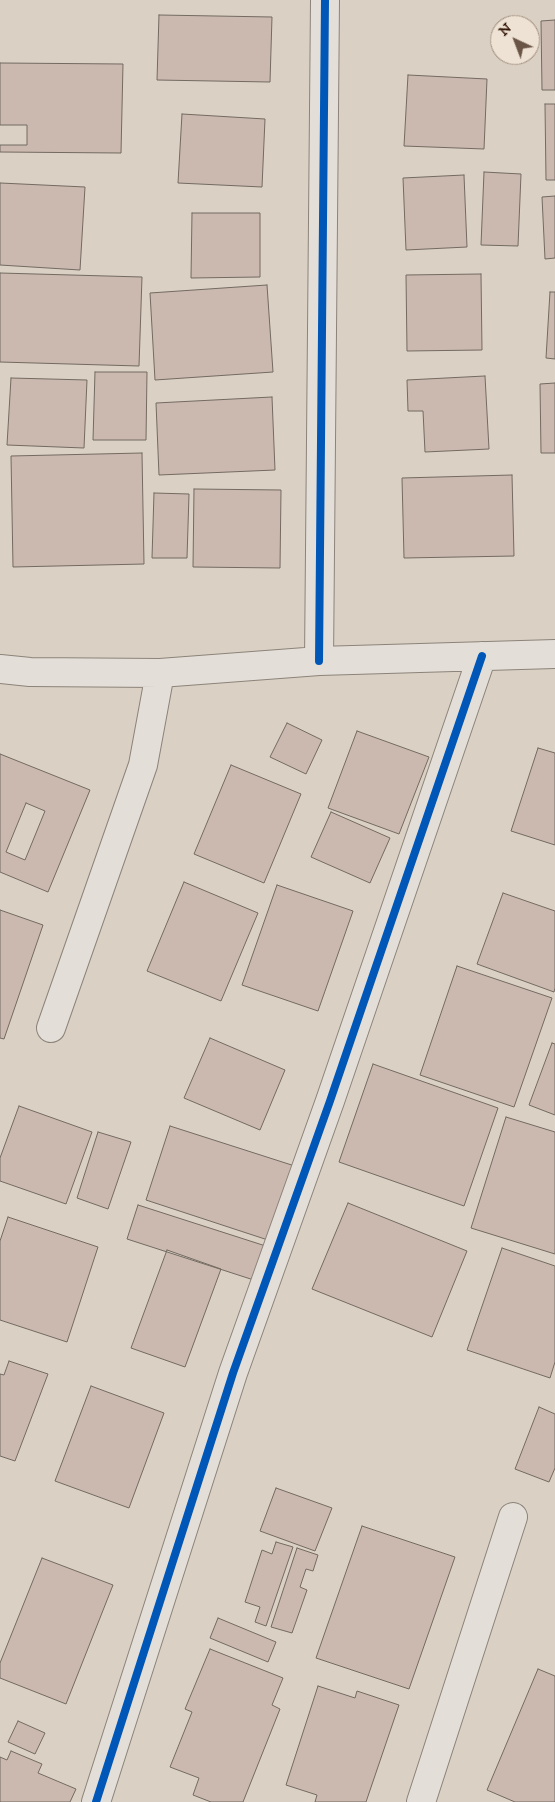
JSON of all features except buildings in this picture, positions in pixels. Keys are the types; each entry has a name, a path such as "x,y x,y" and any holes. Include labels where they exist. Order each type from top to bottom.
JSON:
{"street":[{"path":"319,661 325,0"},
{"path":"0,669 30,672 160,673 319,661 555,654"},
{"path":"96,1802 233,1372 330,1101 482,656"},
{"path":"51,1028 143,765 160,673"},
{"path":"421,1802 512,1517"}],"cycle path":[{"path":"319,661 325,0"},
{"path":"96,1802 233,1373 330,1101 482,656"}]}
